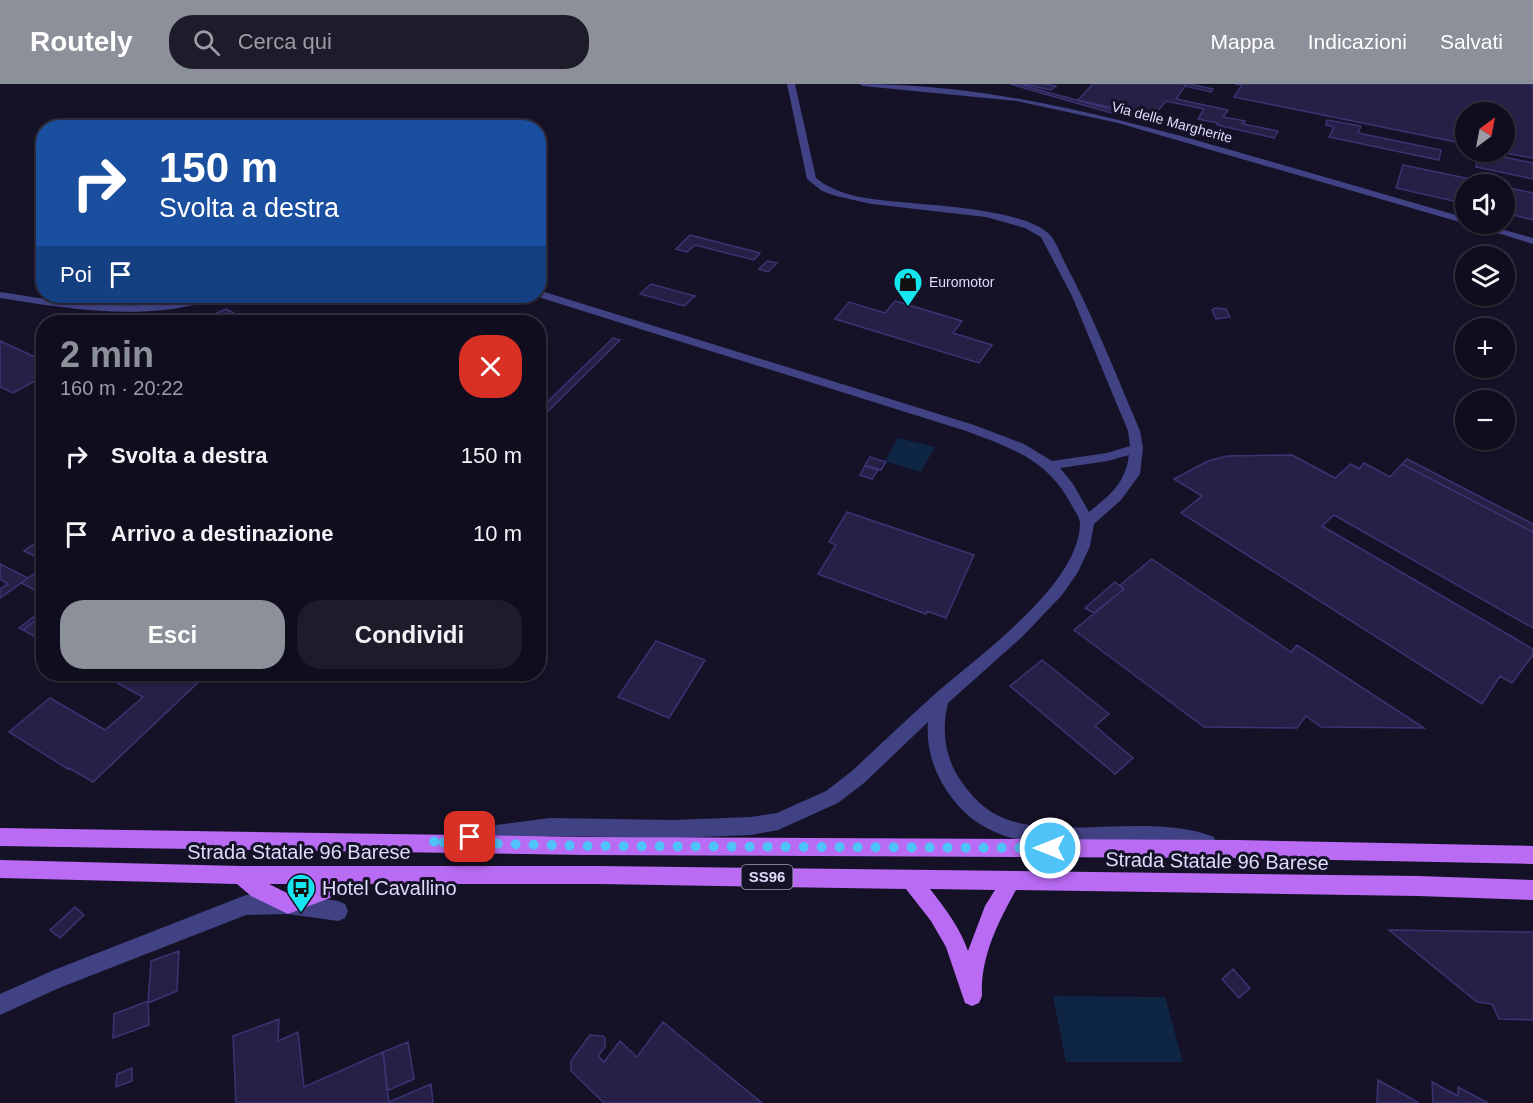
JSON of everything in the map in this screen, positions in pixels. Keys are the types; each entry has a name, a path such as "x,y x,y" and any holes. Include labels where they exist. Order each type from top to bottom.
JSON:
{"main road":[{"name":"Strada Statale 96 Barese","path":"0,837 585,846 1237,849 1533,855"},
{"name":"Strada Statale 96 Barese","path":"0,870 240,875 910,879 1418,886 1533,890"},
{"path":"240,875 258,889 288,904 323,891 347,875"},
{"path":"910,879 938,914 955,943 972,996 978,948 993,913 1011,881"}],"street":[{"path":"791,84 812,179 819,186 849,197 1003,220 1035,229 1045,236 1077,296 1134,431 1137,448 1133,474 1116,497 1087,522"},
{"name":"Via delle Margherite","path":"863,84 1017,99 1111,119 1243,155 1455,218"},
{"path":"1508,234 1533,241"},
{"path":"0,295 36,300"},
{"path":"430,842 550,827 722,829 778,821 832,797 858,777 1036,614 1069,575 1083,549 1087,522 1071,489 1052,465 1020,447 970,428 546,296"},
{"path":"56,303 122,310 188,303"},
{"path":"1052,465 1108,457 1137,448"},
{"path":"941,699 935,731 941,762 951,783 971,807 992,822 1013,831 1043,835 1158,834 1237,849"},
{"path":"0,1005 54,980 246,905 288,904 338,911"}],"water":[{"path":"898,438 935,447 921,472 885,461"},
{"path":"1053,996 1165,997 1183,1062 1066,1062"}],"building":[{"path":"1010,84 1018,84 1109,109 1189,127 1184,128 1108,112"},
{"path":"1023,84 1045,84 1056,86 1051,90"},
{"path":"1093,84 1189,84 1213,89 1211,92 1185,86 1176,99 1228,110 1223,117 1245,121 1243,124 1278,131 1274,138 1217,125 1218,123 1198,119 1204,109 1166,101 1153,117 1078,100"},
{"path":"1235,84 1533,84 1533,158 1515,155 1515,102 1455,102 1455,142 1234,97 1242,85"},
{"path":"1327,120 1361,126 1358,133 1441,150 1439,160 1329,137 1334,127 1326,125"},
{"path":"1515,159 1533,163 1533,179 1515,174 1476,167 1477,162 1515,162"},
{"path":"1403,165 1455,176 1455,201 1396,188"},
{"path":"1515,189 1533,193 1533,220 1515,216"},
{"path":"690,235 760,253 754,260 695,245 687,252 676,249"},
{"path":"767,261 777,263 768,272 759,269"},
{"path":"651,284 695,296 684,306 640,294"},
{"path":"895,301 962,321 953,333 992,345 979,363 835,319 849,302 885,313"},
{"path":"226,309 237,315 212,315"},
{"path":"1226,309 1230,317 1216,319 1212,310"},
{"path":"613,338 620,340 546,413 546,403"},
{"path":"0,341 36,357 36,380 13,393 0,387"},
{"path":"1292,455 1335,478 1351,464 1359,469 1364,463 1390,477 1402,464 1533,532 1533,628 1334,515 1322,526 1533,649 1533,655 1512,683 1500,676 1482,704 1181,513 1202,496 1174,479 1208,461 1227,456"},
{"path":"870,457 886,462 881,470 865,465"},
{"path":"1407,459 1533,524 1533,532 1402,464"},
{"path":"865,466 878,470 872,479 860,475"},
{"path":"847,512 974,555 946,618 927,611 926,614 818,574 836,545 829,542"},
{"path":"36,543 36,557 24,551"},
{"path":"1152,559 1291,652 1297,645 1424,728 1321,727 1306,716 1297,728 1204,727 1074,630 1124,589 1120,585"},
{"path":"0,564 28,578 0,598 0,589 8,584 0,579"},
{"path":"36,572 36,591 21,583"},
{"path":"1115,582 1124,589 1094,613 1085,608"},
{"path":"36,615 36,620 23,630 19,628"},
{"path":"36,620 36,637 23,630"},
{"path":"656,641 705,660 669,718 618,697"},
{"path":"1042,660 1109,714 1095,726 1133,758 1115,774 1010,686"},
{"path":"114,681 200,681 93,782 9,732 50,698 105,730 143,697"},
{"path":"75,907 84,915 60,938 50,930"},
{"path":"1389,930 1533,932 1533,1020 1499,1019 1492,1004 1477,1002"},
{"path":"179,951 177,991 148,1003 151,961"},
{"path":"1233,969 1250,988 1239,998 1222,979"},
{"path":"148,1001 149,1025 113,1038 114,1014"},
{"path":"279,1019 278,1041 298,1032 304,1087 383,1052 389,1102 431,1084 433,1103 236,1103 233,1036"},
{"path":"663,1022 762,1103 604,1103 571,1071 571,1061 590,1035 603,1036 605,1039 605,1047 598,1056 604,1062 620,1041 637,1057"},
{"path":"408,1042 414,1079 387,1091 383,1052"},
{"path":"132,1068 132,1081 116,1087 117,1074"},
{"path":"1378,1080 1419,1103 1377,1103"},
{"path":"1432,1082 1458,1096 1458,1087 1488,1103 1433,1103"}],"place":[{"name":"Euromotor","path":"908,308"},
{"name":"Hotel Cavallino","path":"301,914"}],"route":[{"path":"470,837 430,842 585,846 1050,848"}]}
